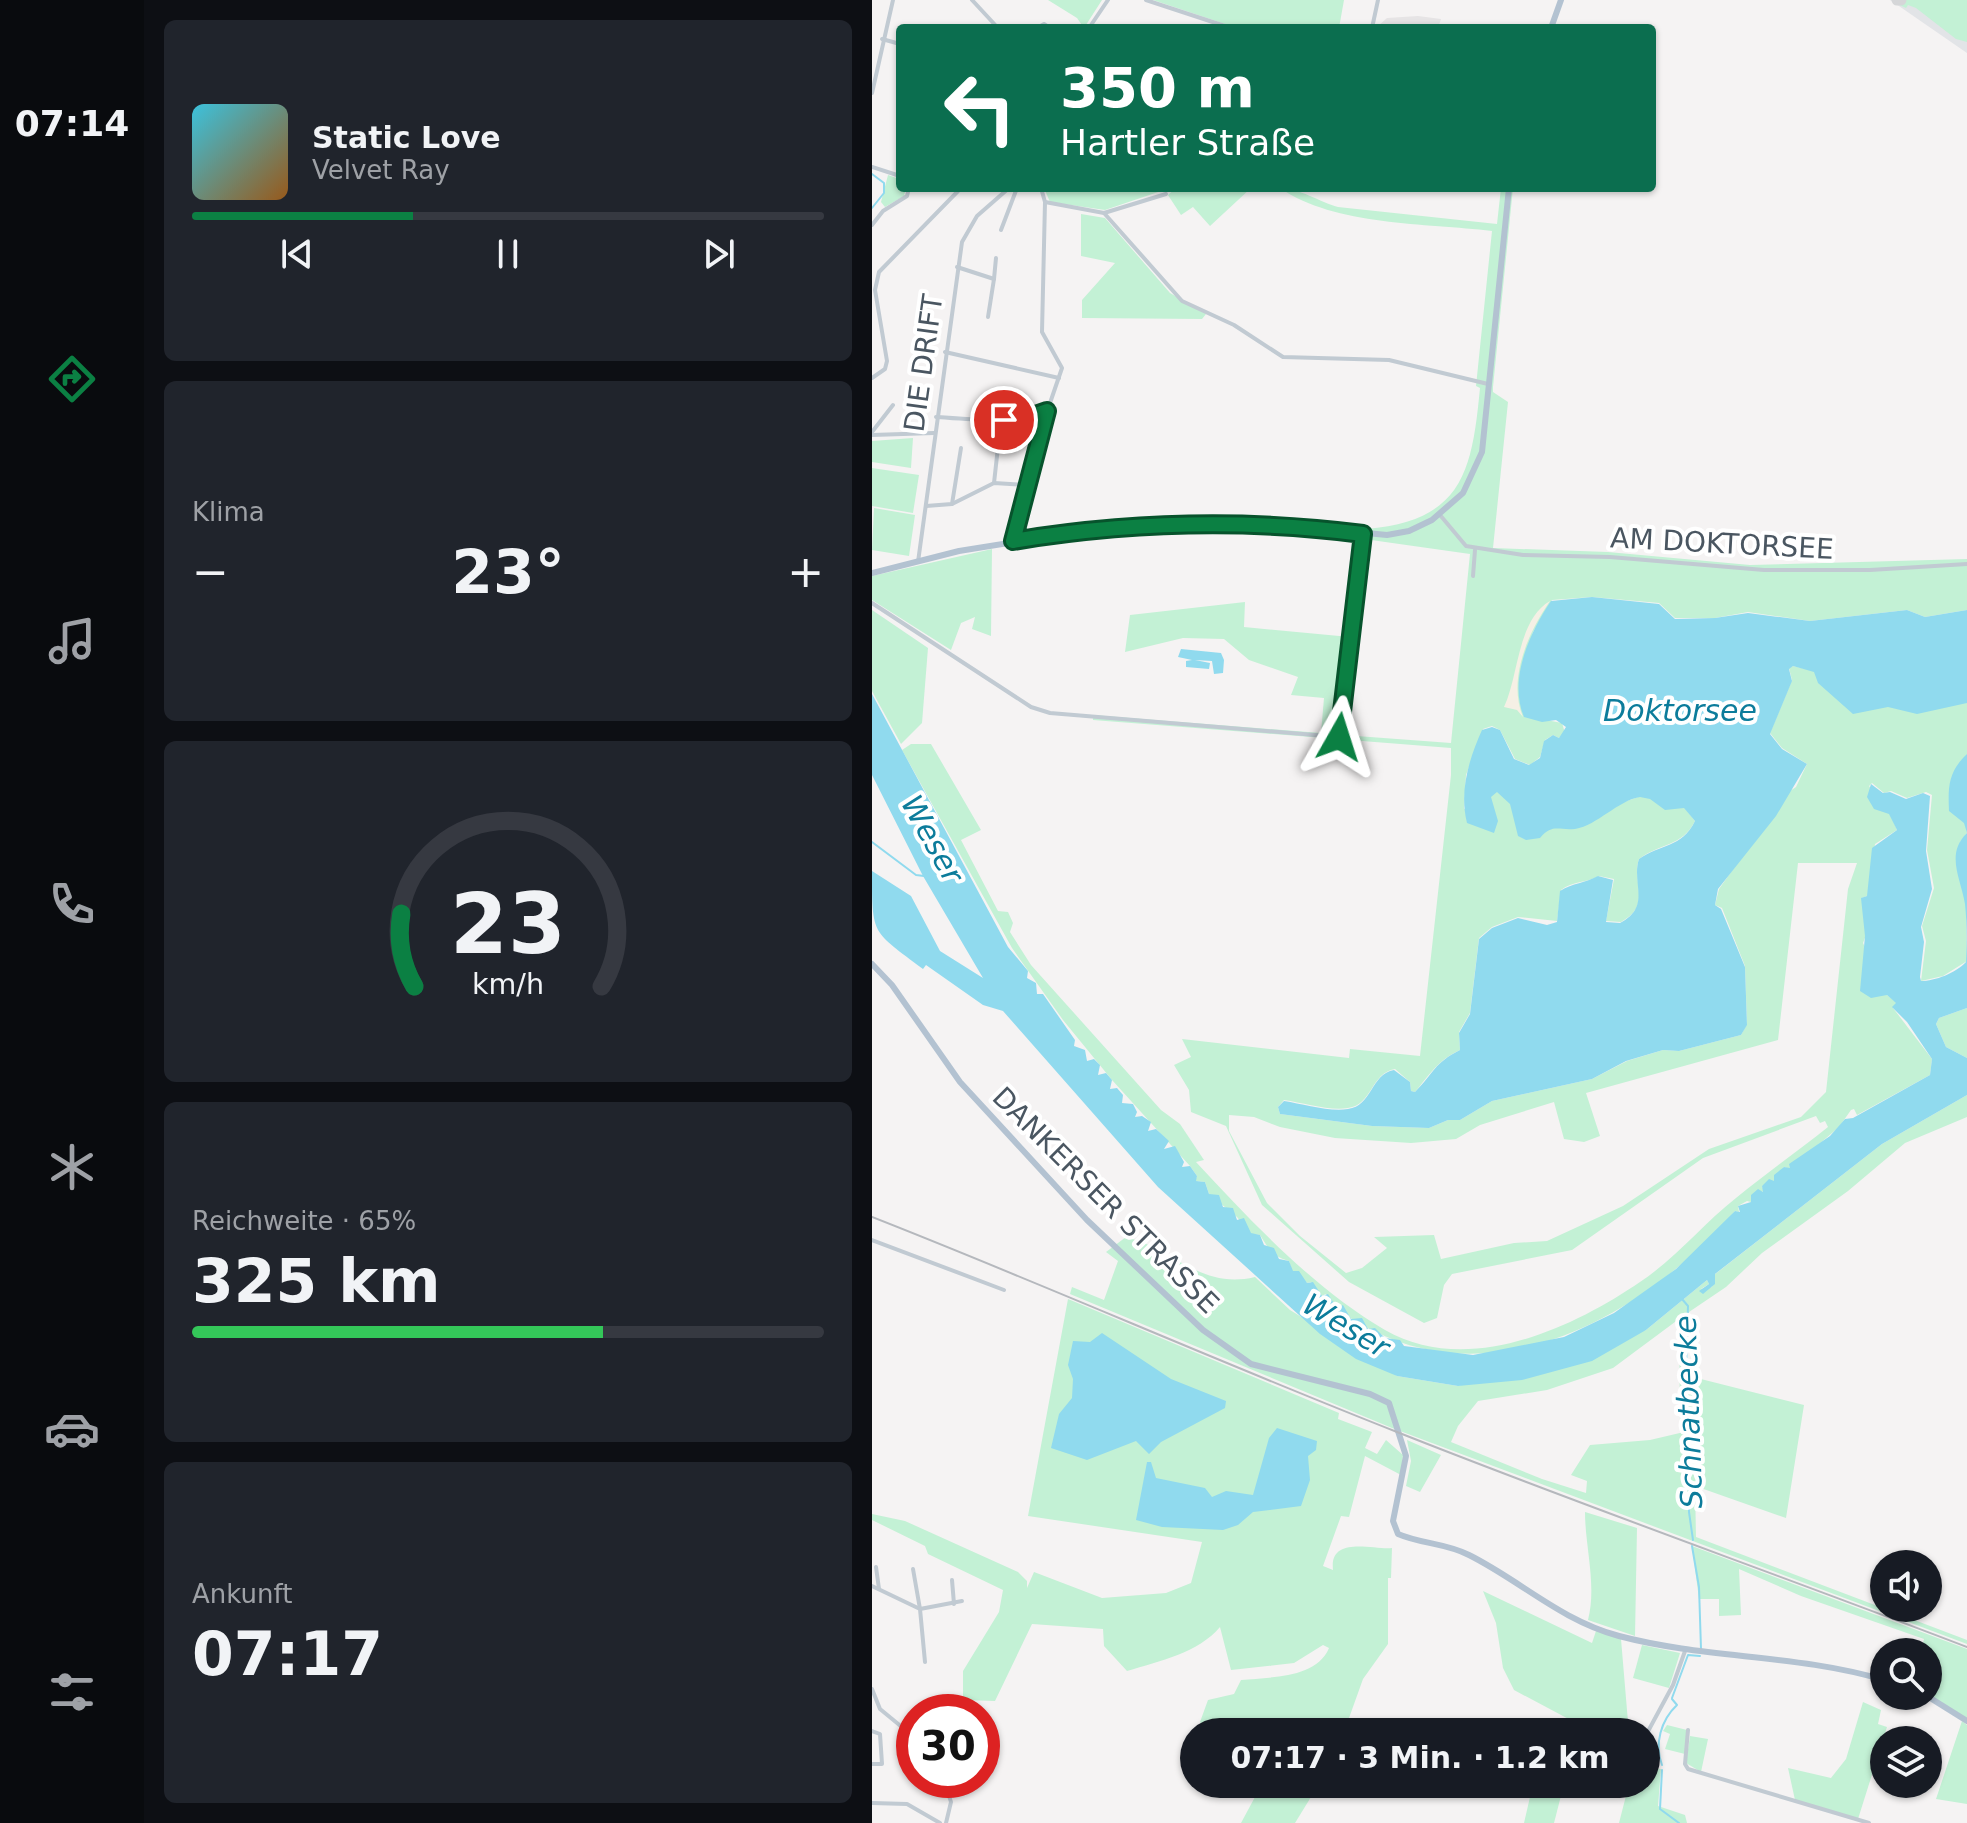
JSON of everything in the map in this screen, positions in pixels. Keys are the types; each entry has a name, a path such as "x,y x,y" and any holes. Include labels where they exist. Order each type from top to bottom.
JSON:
{"main road":[{"path":"1552,24 1561,0"},
{"path":"872,573 1013,541 1199,524 1304,527 1363,534 1409,531 1440,515 1463,493 1479,463 1509,192"},
{"name":"DANKERSER STRASSE","path":"872,964 892,985 940,1056 980,1104 1124,1257 1212,1337 1251,1364 1370,1394 1389,1403 1406,1456 1393,1521 1398,1534 1466,1553 1544,1604 1583,1624 1685,1651"},
{"path":"1685,1651 1815,1664 1870,1677"},
{"path":"1942,1705 1967,1721"}],"street":[{"path":"872,93 874,69 893,0"},
{"path":"972,0 994,24"},
{"path":"1092,24 1108,0"},
{"path":"1146,0 1219,24"},
{"path":"1374,24 1378,0"},
{"path":"882,41 896,43"},
{"path":"872,167 896,175"},
{"path":"872,225 883,211 907,196 908,192"},
{"path":"872,378 885,369 887,361 875,290 879,272 957,192"},
{"name":"DIE DRIFT","path":"918,562 962,242 977,216 1004,192"},
{"path":"1001,230 1015,192"},
{"path":"1013,541 1026,485 1062,368 1042,332 1045,202 1042,192"},
{"path":"1045,202 1104,213 1166,194"},
{"path":"1104,213 1182,301 1234,325 1283,357 1389,360 1489,384"},
{"path":"988,317 996,258"},
{"path":"957,267 994,279"},
{"path":"945,352 1059,378"},
{"path":"872,433 893,405"},
{"path":"936,417 984,421 1024,419 1047,411"},
{"path":"872,433 934,433"},
{"path":"994,483 998,447"},
{"path":"952,504 961,448"},
{"path":"925,506 952,504 994,483 1026,485"},
{"path":"1440,515 1462,543 1475,550 1473,576"},
{"path":"872,603 1031,707 1050,713 1339,737 1363,534"},
{"name":"AM DOKTORSEE","path":"1475,550 1764,570 1870,570 1967,564"},
{"path":"872,1240 1004,1290"},
{"path":"876,1567 879,1589"},
{"path":"913,1569 925,1662"},
{"path":"952,1580 954,1604"},
{"path":"872,1586 920,1609 962,1601"},
{"path":"1655,1718 1673,1685 1685,1651"},
{"path":"872,1689 880,1709 896,1722"},
{"path":"1688,1730 1686,1767 1869,1823"},
{"path":"872,1731 880,1734 882,1764 872,1764"},
{"path":"872,1803 907,1804 943,1823 950,1798"}],"shaded area":[{"path":"1890,0 1967,0 1967,53 1896,4"},
{"path":"1418,16 1441,19 1439,24 1380,24 1387,18"}],"green space":[{"path":"1048,0 1102,0 1087,24 1081,24 1077,18"},
{"path":"1153,0 1344,0 1340,24 1225,24"},
{"path":"1903,0 1967,0 1967,42 1956,39 1916,8 1908,5 1906,8 1893,2 1900,4"},
{"path":"888,175 896,178 896,192 905,192 904,196 885,207 881,202"},
{"path":"1046,192 1158,192 1105,210 1050,202"},
{"path":"1171,192 1247,192 1210,226 1193,207 1181,215 1168,195"},
{"path":"1287,192 1300,192 1338,207 1497,224 1501,192 1513,192 1493,387 1493,392 1508,402 1493,548 1608,552 1750,565 1967,559 1967,610 1925,617 1907,610 1810,621 1748,612 1715,618 1675,618 1659,603 1592,597 1552,600 1533,632 1521,671 1546,720 1562,723 1565,733 1559,738 1553,735 1545,740 1540,757 1530,765 1515,759 1500,730 1492,726 1483,729 1466,775 1464,809 1498,790 1547,829 1641,796 1684,807 1695,821 1684,836 1639,859 1639,901 1631,915 1621,922 1606,921 1614,879 1599,876 1561,890 1557,921 1518,917 1492,927 1479,938 1470,1013 1459,1032 1460,1050 1440,1063 1415,1092 1411,1091 1410,1082 1395,1069 1381,1076 1356,1106 1333,1108 1284,1100 1278,1107 1280,1114 1372,1126 1429,1128 1448,1120 1460,1120 1492,1101 1592,1079 1627,1061 1663,1050 1679,1051 1741,1035 1747,1024 1745,966 1722,908 1715,905 1719,889 1787,793 1796,787 1807,764 1782,748 1770,733 1792,680 1789,668 1793,666 1814,671 1889,707 1967,702 1967,754 1958,817 1965,822 1967,833 1960,842 1966,902 1967,961 1943,976 1921,981 1926,941 1922,926 1934,888 1927,850 1932,795 1926,792 1907,798 1891,791 1884,793 1872,783 1869,786 1890,813 1897,830 1875,844 1869,895 1862,898 1866,935 1863,943 1887,995 1897,1003 1893,1008 1932,1059 1930,1075 1857,1115 1854,1109 1851,1110 1839,1127 1790,1169 1784,1167 1774,1182 1762,1186 1764,1191 1751,1197 1751,1202 1738,1206 1739,1212 1735,1211 1700,1248 1660,1281 1617,1310 1571,1333 1522,1348 1473,1354 1423,1349 1367,1328 1342,1311 1326,1294 1321,1296 1311,1282 1307,1283 1292,1271 1289,1261 1268,1248 1260,1235 1251,1234 1237,1217 1209,1194 1205,1182 1195,1181 1197,1176 1190,1166 1112,1080 1063,1020 1012,948 902,750 911,744 931,744 981,830 961,840 998,911 1008,912 1013,923 1010,932 1031,965 1161,1110 1180,1124 1204,1160 1196,1162 1261,1230 1308,1274 1385,1330 1417,1343 1450,1349 1484,1348 1517,1341 1583,1316 1653,1273 1724,1208 1828,1127 1825,1121 1820,1123 1816,1116 1703,1158 1572,1250 1452,1274 1444,1285 1437,1318 1424,1323 1349,1282 1262,1205 1226,1126 1191,1112 1189,1090 1174,1065 1191,1057 1182,1039 1349,1058 1350,1049 1420,1056 1451,775 1451,748 1093,720 1093,715 1321,733 1324,698 1291,695 1298,677 1249,660 1224,639 1183,638 1125,652 1130,615 1245,602 1244,627 1350,637 1338,729 1343,735 1451,743 1470,554 1364,539 1366,529 1398,524 1424,515 1443,503 1466,467 1477,418 1480,388 1476,386 1492,231 1382,221 1327,210","holes":["1798,863 1857,863 1848,889 1826,1092 1801,1117 1709,1149 1623,1206 1547,1241 1514,1243 1441,1259 1434,1235 1374,1237 1387,1248 1362,1268 1346,1273 1300,1236 1267,1203 1229,1131 1229,1115 1254,1117 1280,1127 1335,1138 1411,1143 1456,1139 1480,1125 1554,1102 1564,1139 1584,1142 1600,1136 1586,1093 1778,1040"]},
{"path":"1081,214 1105,218 1170,293 1206,314 1202,319 1082,318 1082,300 1115,263 1081,256"},
{"path":"913,438 911,468 872,462 872,441"},
{"path":"872,468 919,475 913,513 872,506"},
{"path":"874,508 915,515 909,556 872,550"},
{"path":"992,549 991,636 972,629 975,617 961,623 951,650 872,600 872,576"},
{"path":"872,610 928,648 922,723 901,744 872,691"},
{"path":"1967,1008 1967,1058 1946,1047 1936,1024 1939,1018"},
{"path":"1967,1095 1967,1117 1905,1143 1848,1191 1762,1253 1726,1287 1689,1312 1685,1321 1685,1375 1804,1405 1786,1518 1695,1486 1696,1537 1870,1603 1870,1608 1392,1428 1070,1294 1072,1287 1104,1300 1118,1261 1106,1252 1126,1237 1219,1278 1236,1280 1255,1277 1290,1310 1397,1376 1458,1386 1646,1330 1707,1280 1709,1284 1701,1289 1712,1287 1714,1275 1882,1144","holes":["1679,1319 1680,1425 1684,1432 1650,1440 1590,1445 1571,1475 1587,1481 1586,1493 1542,1479 1451,1442 1458,1426 1478,1401 1547,1390 1613,1368"]},
{"path":"1068,1299 1339,1413 1338,1419 1372,1432 1365,1448 1377,1454 1386,1440 1403,1455 1401,1475 1365,1456 1349,1517 1341,1516 1323,1566 1333,1570 1334,1559 1345,1548 1392,1548 1391,1578 1388,1578 1388,1644 1363,1679 1349,1718 1201,1718 1208,1700 1234,1694 1241,1680 1303,1671 1314,1666 1329,1648 1323,1645 1294,1663 1231,1670 1220,1627 1190,1650 1127,1671 1104,1646 1103,1629 1032,1624 998,1694 963,1694 963,1671 999,1612 1003,1590 928,1554 925,1546 872,1520 872,1514 905,1521 1018,1572 1027,1581 1027,1588 1034,1572 1102,1598 1166,1593 1191,1583 1202,1542 1028,1516"},
{"path":"1407,1440 1441,1455 1420,1492 1406,1486 1411,1461"},
{"path":"1585,1512 1637,1528 1635,1636 1588,1620 1591,1580"},
{"path":"1692,1546 1870,1613 1870,1620 1801,1596 1739,1569 1741,1615 1719,1616 1719,1599 1699,1599"},
{"path":"1483,1591 1592,1643 1596,1631 1621,1639 1628,1718 1567,1718 1514,1690 1503,1668 1496,1623"},
{"path":"1875,1622 1895,1622 1938,1638 1921,1638"},
{"path":"1908,1622 1920,1622 1967,1640 1967,1644"},
{"path":"1942,1640 1967,1649 1967,1719 1942,1703"},
{"path":"1642,1645 1680,1653 1669,1688 1633,1678"},
{"path":"1863,1702 1870,1705 1870,1710 1881,1710 1878,1724 1884,1726 1870,1726 1870,1781 1858,1819 1795,1800 1788,1768 1831,1778 1846,1759"},
{"path":"1962,1721 1967,1725 1967,1804 1936,1799 1942,1798 1942,1781"},
{"path":"1667,1725 1687,1730 1685,1754 1665,1749 1670,1734 1663,1731"},
{"path":"1690,1736 1708,1739 1701,1772 1686,1763"},
{"path":"1254,1798 1310,1798 1295,1823 1241,1823"},
{"path":"1530,1798 1560,1798 1554,1823 1524,1823"},
{"path":"1625,1798 1659,1798 1658,1806 1685,1815 1687,1823 1619,1823"}],"sand":[{"path":"1550,601 1528,641 1519,672 1519,702 1523,717 1517,710 1504,707 1531,621"}],"water":[{"name":"Doktorsee","path":"1592,597 1659,604 1675,619 1748,613 1810,621 1907,610 1925,617 1967,610 1967,703 1917,714 1888,707 1853,714 1818,683 1814,672 1793,666 1789,669 1792,681 1770,734 1782,749 1807,764 1776,816 1718,889 1715,905 1721,909 1745,967 1747,1025 1741,1035 1679,1051 1663,1050 1626,1061 1592,1079 1492,1101 1460,1120 1448,1120 1429,1128 1372,1126 1280,1114 1278,1107 1284,1101 1333,1109 1356,1107 1380,1077 1394,1070 1410,1082 1411,1091 1415,1092 1439,1064 1460,1050 1459,1033 1470,1014 1479,939 1492,928 1518,918 1547,925 1557,922 1560,891 1598,876 1613,880 1606,922 1620,923 1630,916 1638,902 1639,859 1677,841 1690,830 1695,821 1684,808 1665,810 1650,799 1640,797 1623,803 1583,827 1553,829 1540,838 1526,840 1518,836 1510,804 1497,792 1491,797 1498,821 1494,833 1467,823 1464,799 1467,775 1482,730 1492,727 1500,730 1514,759 1529,765 1540,758 1544,741 1553,735 1559,738 1566,727 1556,720 1542,722 1524,717 1520,702 1520,672 1529,641 1551,601"},
{"path":"1181,649 1221,653 1223,673 1214,674 1212,661 1195,660 1210,663 1209,669 1186,667 1186,661 1192,660 1178,657"},
{"name":"Weser","path":"872,694 1008,947 1028,971 1027,978 1036,983 1037,994 1043,994 1075,1040 1074,1046 1085,1050 1087,1061 1094,1059 1100,1065 1098,1075 1106,1073 1112,1080 1110,1089 1117,1088 1123,1095 1122,1103 1133,1104 1137,1112 1135,1117 1142,1116 1151,1122 1148,1131 1156,1129 1169,1141 1164,1149 1175,1146 1184,1162 1182,1167 1190,1166 1197,1176 1196,1181 1205,1182 1209,1194 1219,1195 1223,1207 1233,1208 1237,1220 1244,1218 1251,1233 1260,1235 1264,1245 1274,1248 1279,1259 1289,1261 1293,1271 1299,1271 1307,1283 1313,1282 1322,1296 1328,1294 1337,1308 1343,1305 1351,1319 1362,1318 1368,1329 1375,1328 1385,1338 1400,1340 1404,1346 1473,1355 1564,1337 1614,1313 1676,1269 1735,1211 1740,1212 1738,1206 1751,1202 1751,1195 1758,1189 1763,1192 1762,1186 1769,1179 1774,1181 1774,1175 1784,1167 1790,1168 1789,1164 1830,1136 1845,1119 1853,1118 1930,1075 1932,1059 1907,1022 1892,1007 1896,1003 1887,995 1871,998 1860,991 1865,936 1861,898 1867,896 1872,848 1897,830 1889,814 1874,809 1867,797 1871,784 1883,793 1890,792 1906,799 1923,793 1930,796 1926,851 1932,889 1921,927 1924,942 1920,977 1921,981 1933,980 1957,970 1966,962 1967,933 1967,1008 1939,1018 1936,1024 1946,1047 1967,1058 1967,1095 1882,1144 1715,1274 1715,1284 1703,1294 1699,1291 1709,1284 1707,1280 1646,1330 1592,1361 1522,1380 1458,1386 1397,1376 1356,1359 1320,1334 1158,1187 1003,1011 983,1005 926,965 923,969 884,938 875,921 872,871 911,896 940,951 983,978 923,876 872,775"},
{"path":"1967,754 1967,833 1964,823 1949,811 1949,787 1953,774"},
{"path":"1967,833 1967,933 1956,858 1960,841"},
{"path":"1102,1333 1171,1379 1226,1401 1225,1408 1161,1442 1149,1454 1136,1441 1087,1460 1051,1448 1059,1414 1072,1398 1073,1379 1068,1365 1073,1341 1090,1342"},
{"path":"1277,1428 1317,1441 1316,1450 1308,1456 1310,1480 1301,1506 1253,1512 1238,1525 1223,1530 1162,1527 1136,1520 1147,1462 1151,1462 1156,1478 1205,1488 1212,1497 1226,1491 1253,1495 1269,1438"}],"waterway":[{"path":"872,174 884,183 884,193 872,208"},
{"name":"Weser","path":"872,842 916,875 924,876"},
{"name":"Schnatbecke","path":"1682,1299 1688,1306 1684,1429 1689,1435 1689,1512 1693,1540"},
{"name":"Schnatbecke","path":"1692,1546 1699,1587 1701,1649"},
{"name":"Schnatbecke","path":"1672,1698 1688,1655 1700,1656"},
{"path":"1662,1765 1660,1733 1677,1705 1672,1699"},
{"name":"Schnatbecke","path":"1662,1770 1660,1809 1679,1823"}],"railway":[{"path":"872,1217 1397,1432 1967,1647"}],"route":[{"path":"1004,420 1024,419 1047,411 1013,541 1199,524 1304,527 1363,534 1339,737"}]}
